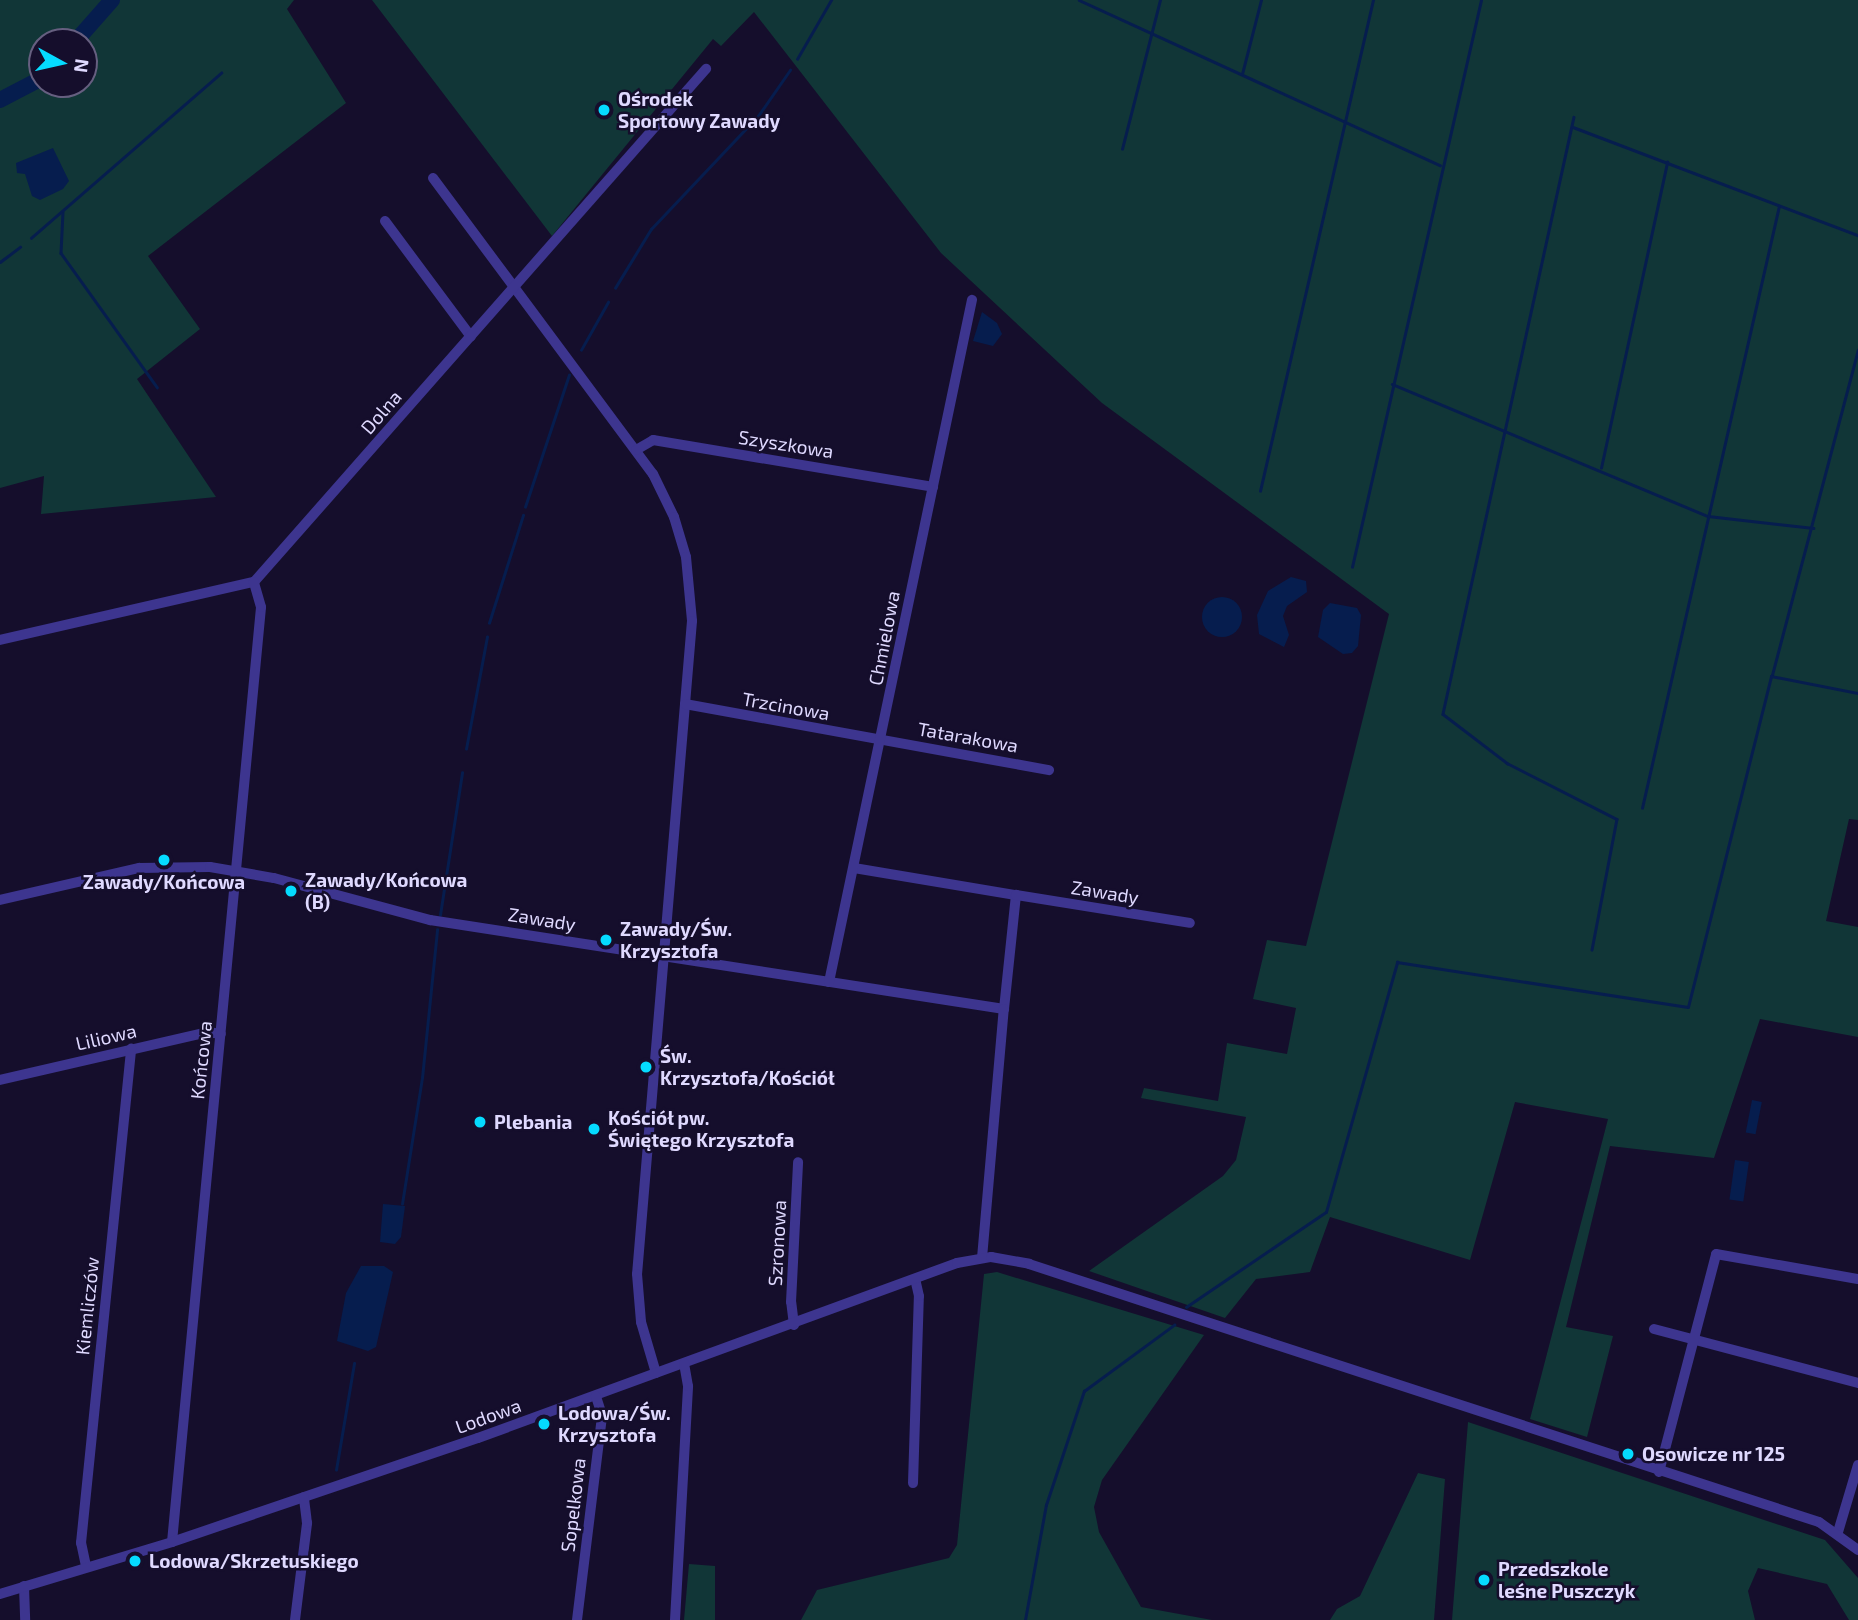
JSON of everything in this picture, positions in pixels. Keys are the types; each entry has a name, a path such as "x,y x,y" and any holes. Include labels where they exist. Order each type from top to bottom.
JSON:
{"street":[{"name":"Dolna","path":"254,582 515,289 706,69"},
{"path":"433,178 636,450 665,496 686,556 692,621 638,1274 641,1322 656,1373"},
{"path":"385,221 471,337"},
{"name":"Chmielowa","path":"829,982 972,300"},
{"name":"Szyszkowa","path":"636,450 653,440 933,486"},
{"path":"0,640 254,582"},
{"name":"Końcowa","path":"172,1542 261,607 254,582"},
{"name":"Trzcinowa","path":"685,704 881,739"},
{"name":"Tatarakowa","path":"881,739 1049,770"},
{"name":"Zawady","path":"0,900 166,865 237,871 417,917 1004,1009"},
{"name":"Zawady","path":"854,869 1190,923"},
{"path":"1016,895 982,1258 1029,1264 1659,1472 1819,1522 1838,1532 1858,1550"},
{"name":"Liliowa","path":"0,1080 131,1049 221,1034"},
{"name":"Kiemliczów","path":"86,1566 81,1543 131,1049"},
{"name":"Szronowa","path":"794,1325 791,1302 798,1162"},
{"path":"1659,1472 1716,1254 1858,1279"},
{"name":"Lodowa","path":"0,1594 172,1542 304,1497 596,1396 915,1279 982,1258"},
{"path":"913,1483 919,1296 915,1279"},
{"path":"1654,1329 1858,1383"},
{"path":"675,1620 688,1386 684,1363"},
{"name":"Sopelkowa","path":"578,1620 602,1415 596,1396"},
{"path":"1838,1532 1858,1465"},
{"path":"295,1620 307,1523 304,1497"},
{"path":"24,1586 24,1620"}],"green space":[{"path":"0,0 294,0 287,9 346,103 148,256 200,329 137,379 216,497 41,514 44,476 0,488"},
{"path":"372,0 1858,0 1858,820 1849,819 1826,921 1858,927 1858,1037 1760,1019 1714,1158 1610,1146 1566,1327 1613,1336 1587,1437 1530,1419 1608,1119 1515,1102 1470,1260 1330,1217 1310,1272 1256,1279 1225,1318 1089,1271 1223,1176 1236,1160 1246,1117 1141,1098 1144,1088 1218,1101 1227,1043 1287,1054 1296,1008 1253,999 1267,940 1306,946 1389,614 1102,403 941,253 754,12 721,46 713,39 552,236"},
{"path":"997,1272 1204,1335 1102,1480 1094,1507 1099,1532 1141,1607 1212,1620 801,1620 817,1590 949,1558 957,1545 984,1274"},
{"path":"1468,1422 1825,1540 1858,1578 1858,1620 1849,1620 1827,1584 1758,1568 1748,1591 1755,1620 1452,1620"},
{"path":"1418,1473 1445,1479 1434,1620 1330,1620 1337,1609 1360,1596"},
{"path":"689,1564 715,1566 715,1620 684,1620"}],"water":[{"path":"53,148 69,181 63,189 40,200 32,196 25,174 17,173 16,163"},
{"path":"982,312 997,323 1002,334 993,346 973,341"},
{"path":"1291,577 1306,581 1307,592 1287,606 1283,616 1289,635 1284,647 1259,634 1257,615 1268,591"},
{"path":"1222,597 1236,603 1242,617 1236,631 1222,637 1208,631 1202,617 1208,603"},
{"path":"1330,603 1357,608 1361,615 1358,646 1352,653 1343,654 1318,637 1323,610"},
{"path":"1752,1100 1762,1102 1756,1134 1746,1132"},
{"path":"1735,1160 1749,1162 1743,1202 1729,1200"},
{"path":"383,1204 405,1206 401,1237 395,1244 380,1242"},
{"path":"361,1266 384,1266 393,1272 376,1347 368,1351 337,1341 346,1293"}],"waterway":[{"path":"87,28 112,0"},
{"path":"797,59 831,0"},
{"path":"1079,0 1440,165"},
{"path":"1122,149 1160,0"},
{"path":"1242,74 1261,0"},
{"path":"1260,491 1373,0"},
{"path":"1352,567 1481,0"},
{"path":"615,288 651,229 758,116 790,70"},
{"path":"31,238 221,73"},
{"path":"0,100 28,85"},
{"path":"1574,117 1443,714 1507,763 1617,819 1592,950"},
{"path":"1573,127 1858,235"},
{"path":"1601,468 1667,162"},
{"path":"1642,808 1779,206"},
{"path":"63,212 61,253 157,387"},
{"path":"0,262 20,247"},
{"path":"581,350 608,302"},
{"path":"1772,675 1858,350"},
{"path":"525,507 569,375"},
{"path":"1392,384 1708,516 1813,528"},
{"path":"489,623 523,515"},
{"path":"466,749 487,637"},
{"path":"1186,1307 1326,1212 1397,962 1688,1007 1771,676 1858,693"},
{"path":"440,915 462,773"},
{"path":"402,1204 422,1078 437,930"},
{"path":"1025,1620 1046,1505 1084,1391 1174,1325"},
{"path":"336,1470 354,1364"}],"place":[{"name":"Ośrodek Sportowy Zawady","path":"604,110"},
{"name":"Zawady/Końcowa","path":"164,860"},
{"name":"Zawady/Końcowa (B)","path":"291,891"},
{"name":"Zawady/Św. Krzysztofa","path":"606,940"},
{"name":"Św. Krzysztofa/Kościół","path":"646,1067"},
{"name":"Plebania","path":"480,1122"},
{"name":"Kościół pw. Świętego Krzysztofa","path":"594,1129"},
{"name":"Lodowa/Św. Krzysztofa","path":"544,1424"},
{"name":"Osowicze nr 125","path":"1628,1454"},
{"name":"Lodowa/Skrzetuskiego","path":"135,1561"},
{"name":"Przedszkole leśne Puszczyk","path":"1484,1580"}]}
